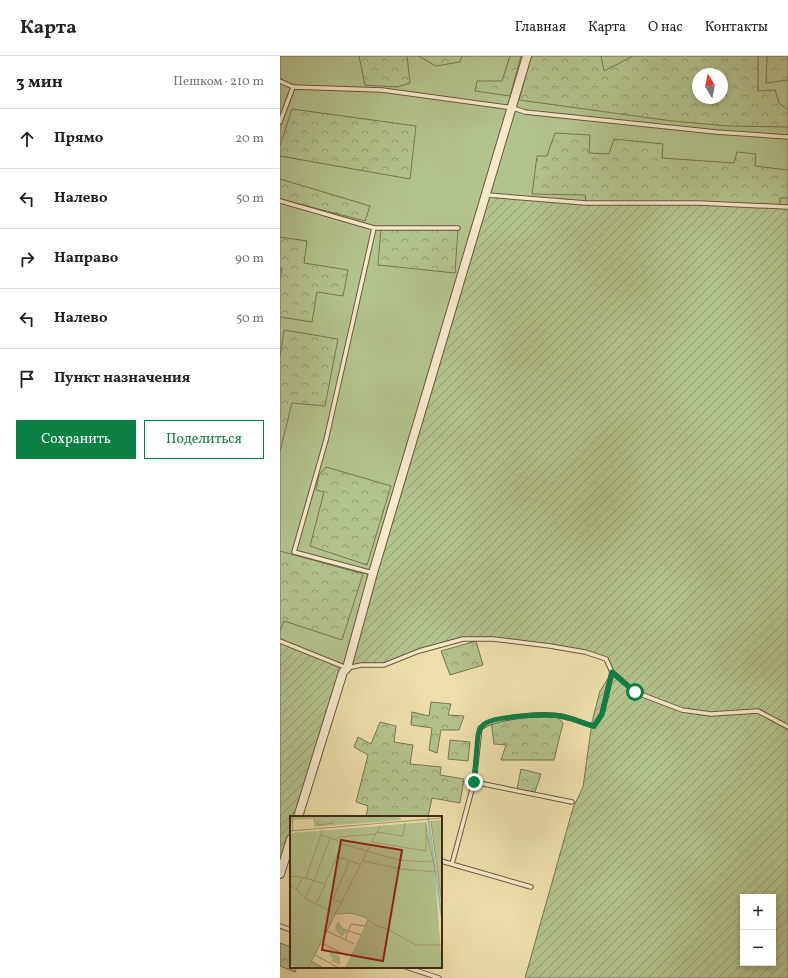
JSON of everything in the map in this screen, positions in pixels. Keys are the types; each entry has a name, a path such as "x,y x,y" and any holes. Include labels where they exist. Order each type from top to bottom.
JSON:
{"street":[{"path":"298,816 343,672 347,668 373,573 513,108 527,56"},
{"path":"280,874 290,842"}],"lane":[{"path":"280,81 293,87 382,90 513,108 525,112 716,132 788,137"},
{"path":"280,122 293,87"},
{"path":"487,195 586,202 699,203 788,207"},
{"path":"280,201 374,228 458,228"},
{"path":"373,573 294,552 326,440 374,228"},
{"path":"280,641 347,668 361,665 384,665 419,651 463,639 493,639 586,652 606,659 612,672 635,692 682,710 711,714 758,711 788,726"},
{"path":"452,864 474,782 480,728 487,723 497,721 545,715 565,717 594,726 602,714 612,672"},
{"path":"474,782 572,802"},
{"path":"442,861 531,887"},
{"path":"280,926 290,930"},
{"path":"409,968 439,978"}],"green space":[{"path":"280,56 788,56 788,207 651,451 493,639 463,639 344,665 280,642"},
{"path":"359,56 407,56 410,83 397,87 365,85"},
{"path":"418,56 462,56 460,62 436,66"},
{"path":"510,56 521,56 510,96 475,91 477,81 502,81"},
{"path":"531,56 601,56 604,71 633,56 758,56 758,91 775,90 779,103 788,110 788,127 728,126 672,121 519,100"},
{"path":"767,56 788,56 788,80 766,83"},
{"path":"292,109 416,126 410,179 280,156 280,146"},
{"path":"555,133 590,135 589,153 609,154 614,139 663,144 662,158 734,163 737,152 756,154 755,166 788,170 788,198 780,198 780,206 586,202 585,195 532,194 537,156 547,156"},
{"path":"280,179 370,206 365,221 280,199"},
{"path":"486,196 586,203 699,203 788,207 788,978 525,978 573,808 583,787 592,722 600,691 612,672 606,659 585,652 493,639 463,639 419,651 384,665 344,665"},
{"path":"381,228 458,228 455,273 378,265"},
{"path":"280,237 307,241 304,263 348,270 343,296 317,292 312,322 280,317 280,281 282,268 280,268"},
{"path":"284,330 338,339 325,406 292,403 280,451 280,356"},
{"path":"326,467 391,486 367,565 310,546 324,492 316,490 319,475"},
{"path":"280,551 363,574 342,640 284,621 280,631"},
{"path":"476,641 483,665 450,675 441,651"},
{"path":"280,642 344,665 297,816 290,816 290,838 280,870"},
{"path":"431,702 451,704 448,715 464,716 459,730 441,730 437,753 429,750 432,728 411,725 412,712 429,716"},
{"path":"555,714 563,723 554,760 501,760 506,745 494,744 491,720"},
{"path":"380,722 396,726 394,742 413,745 410,764 441,767 440,775 464,779 460,803 432,798 428,816 366,816 368,806 356,802 368,755 354,747 358,737 371,744"},
{"path":"450,740 470,742 468,761 448,759"},
{"path":"521,769 541,774 535,792 517,789"},
{"path":"280,943 290,947 290,968 297,968 295,972 280,966"}],"route":[{"path":"474,782 478,735 480,728 487,723 515,717 545,715 565,717 586,725 594,726 602,714 612,672 635,692"}]}
